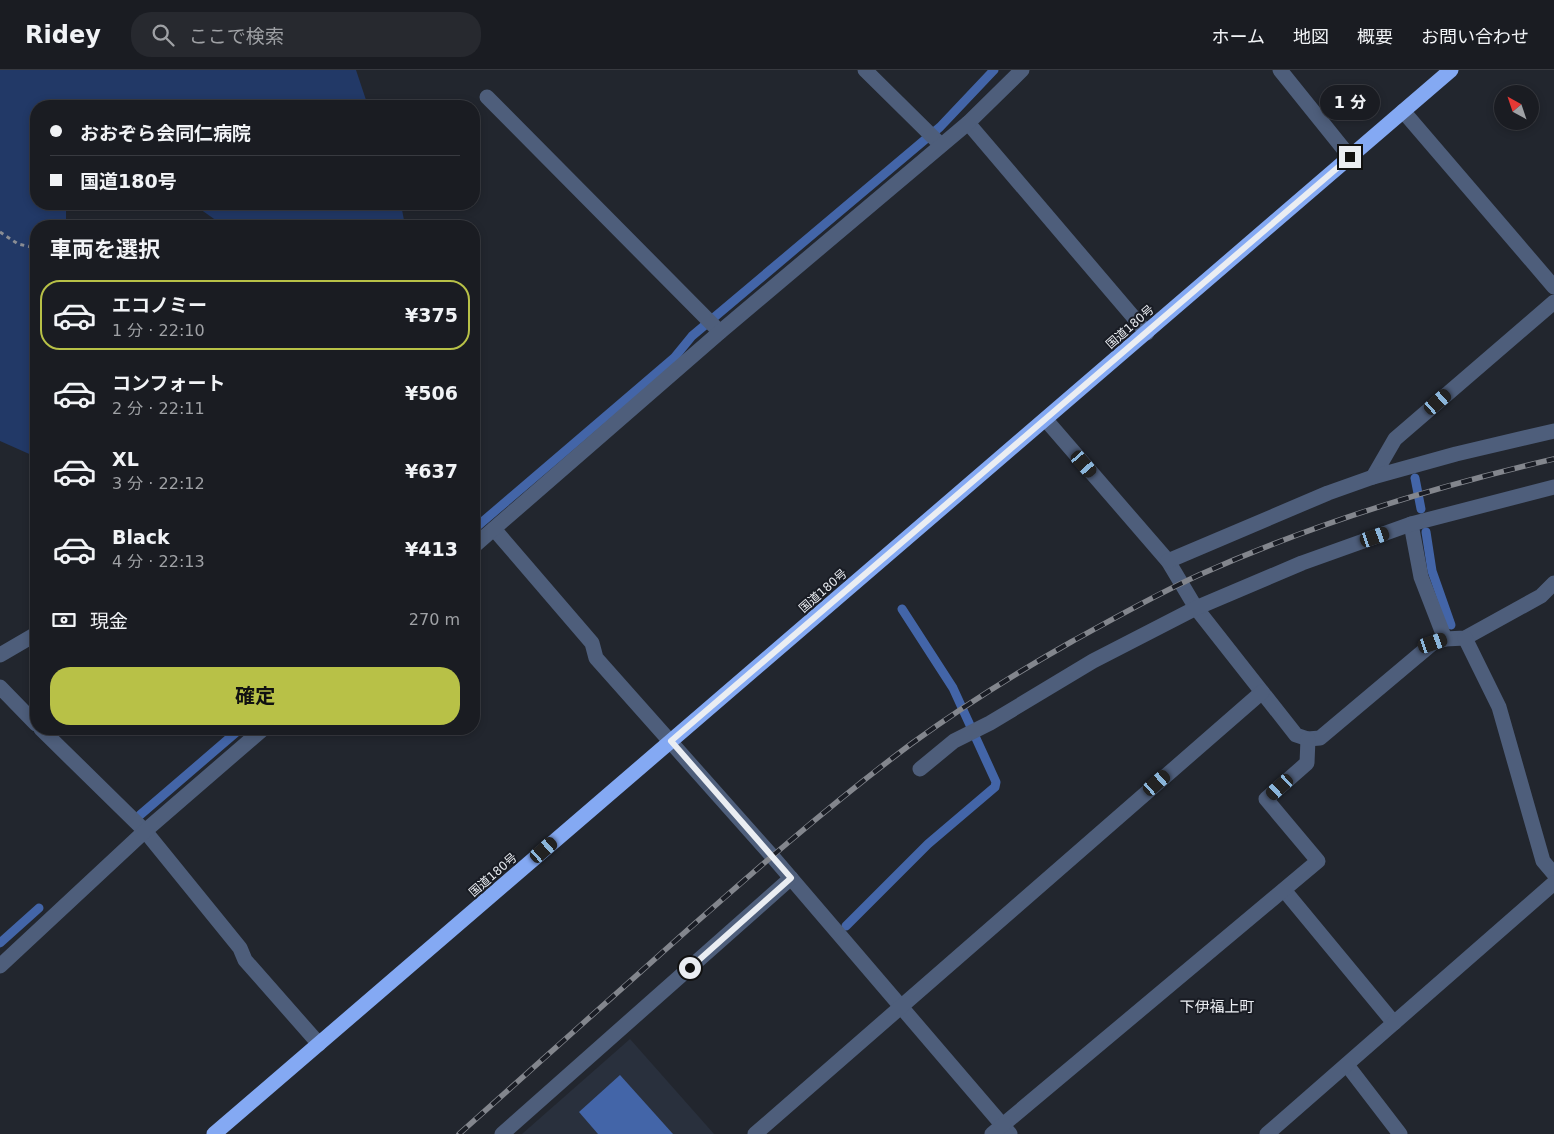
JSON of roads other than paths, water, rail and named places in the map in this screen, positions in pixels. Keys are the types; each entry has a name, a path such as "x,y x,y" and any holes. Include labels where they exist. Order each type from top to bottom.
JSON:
{"highway":[{"name":"国道180号","path":"214,1134 1451,70"}],"street":[{"path":"865,70 937,142"},
{"path":"480,541 712,325 937,142 968,123 1022,70"},
{"path":"1280,70 1350,157"},
{"path":"488,97 712,325"},
{"path":"1403,111 1554,287"},
{"path":"968,123 1146,333"},
{"path":"1373,477 1395,439 1554,302"},
{"path":"1046,420 1168,561 1196,608 1296,735 1308,739 1320,738 1433,643 1445,639 1465,638 1541,596 1554,583"},
{"path":"1168,561 1328,493 1373,477 1456,454 1554,431"},
{"path":"920,769 954,742 1093,661 1196,608 1302,563 1411,524 1554,487"},
{"path":"1411,524 1421,577 1445,639"},
{"path":"494,529 592,643 596,658 671,741 902,1006 1001,1131 1318,861 1266,799 1307,763 1308,739"},
{"path":"0,655 30,638"},
{"path":"1465,638 1499,707 1543,861 1554,874"},
{"path":"0,687 30,718"},
{"path":"756,1134 1262,692"},
{"path":"47,735 145,831 240,948 245,960 319,1044"},
{"path":"0,966 145,831 256,735"},
{"path":"502,1134 791,878"},
{"path":"1267,1134 1554,883"},
{"path":"1284,890 1394,1023"},
{"path":"1347,1065 1400,1134"}],"waterway":[{"path":"480,524 674,358 692,336 940,127 994,70"},
{"path":"1415,478 1421,509"},
{"path":"1426,532 1432,571 1451,625"},
{"path":"846,926 928,844 995,787 996,782 953,688 902,609"},
{"path":"140,815 233,735"},
{"path":"0,943 39,908"}],"railway":[{"path":"459,1134 703,917 820,816 911,744 1010,678 1150,599 1199,575 1286,539 1374,508 1554,459"}],"district":[{"name":"下伊福上町","path":"1217,1007"}]}
